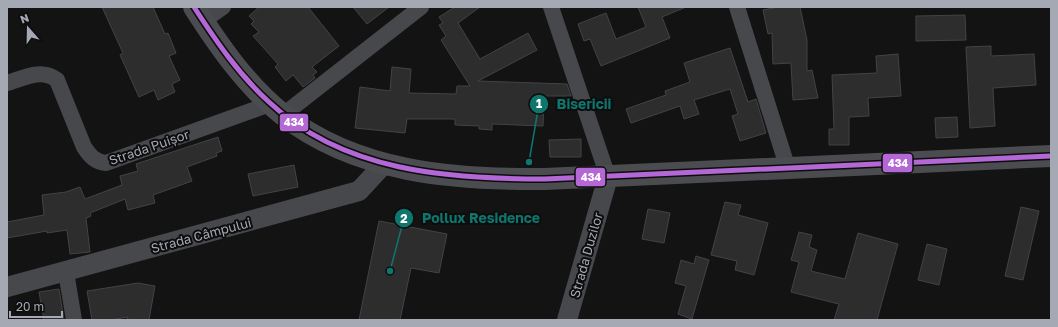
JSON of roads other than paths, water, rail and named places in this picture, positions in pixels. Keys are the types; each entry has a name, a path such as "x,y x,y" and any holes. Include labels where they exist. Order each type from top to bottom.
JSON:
{"main road":[{"path":"199,14 241,73 277,109 310,133 336,146 384,164 420,171 484,178 606,184 788,169 1051,156"}],"street":[{"path":"199,14 223,7"},
{"name":"Strada Puișor","path":"7,83 41,73 50,74 57,80 84,147 90,156 99,162 106,163 277,109 421,7"},
{"path":"551,7 606,184"},
{"path":"737,7 788,169"},
{"name":"Strada Câmpului","path":"7,287 359,191 384,164"},
{"name":"Strada Duzilor","path":"567,320 606,184"},
{"path":"66,272 74,320"}],"place":[{"name":"Bisericii","path":"529,162"},
{"name":"Pollux Residence","path":"390,271"}]}
